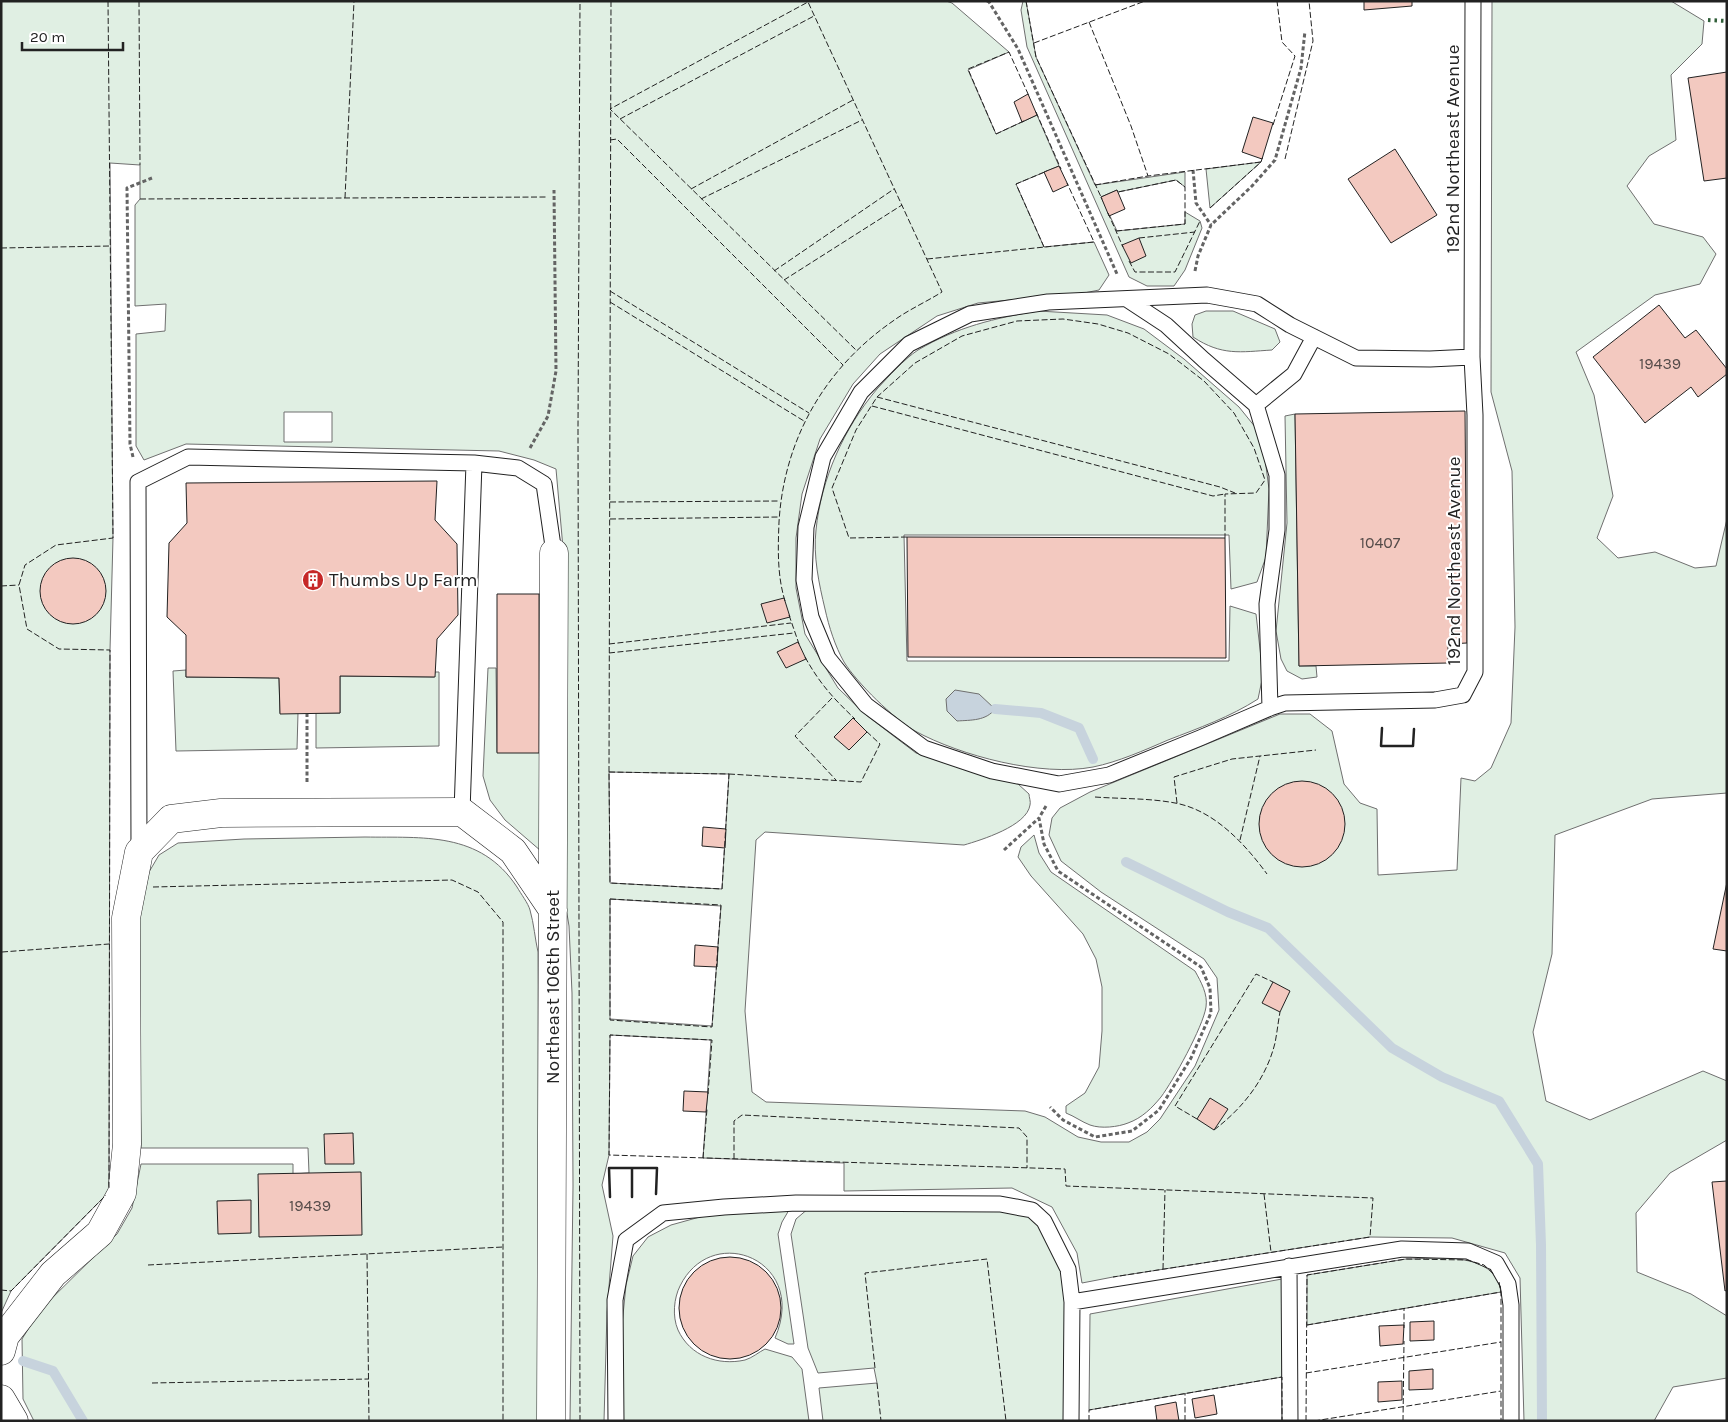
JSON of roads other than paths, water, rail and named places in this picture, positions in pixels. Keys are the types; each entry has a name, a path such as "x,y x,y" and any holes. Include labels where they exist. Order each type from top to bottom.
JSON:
{"street":[{"name":"Northeast 106th Street","path":"551,1421 554,553"},
{"path":"1,1351 5,1336 53,1274 100,1233 122,1193 127,1144 126,918 139,852 171,819 221,813 462,812 513,851 553,910"},
{"path":"1,1399 14,1421"}],"lane":[{"name":"192nd Northeast Avenue","path":"1472,1 1472,357 1475,415 1476,672 1463,695 1435,700 1285,703 1109,774 1058,784 992,771 924,748 866,705 828,658 811,617 804,580 806,527 823,457 860,392 908,344 970,314 1048,302 1128,300 1207,295 1257,304 1290,324 1356,358 1430,359 1472,357"},
{"path":"1128,300 1166,325 1256,405 1277,475 1277,530 1267,604 1270,708"},
{"path":"1256,405 1294,374 1314,337"},
{"path":"139,852 138,482 188,457 474,463 518,468 544,484 554,553"},
{"path":"462,812 474,463"},
{"path":"616,1421 615,1300 626,1240 663,1213 796,1203 1000,1204 1032,1210 1044,1222 1068,1269 1072,1302 1071,1421"},
{"path":"1072,1302 1402,1249 1468,1251 1496,1264 1508,1284 1511,1305 1510,1421"},
{"path":"1289,1266 1290,1421"}],"waterway":[{"path":"995,709 1041,713 1079,728 1093,759"},
{"path":"1126,862 1228,912 1268,928 1392,1048 1442,1077 1499,1101 1538,1164 1541,1245 1542,1421"},
{"path":"23,1361 53,1371 83,1421"}],"place":[{"name":"Thumbs Up Farm","path":"313,580"}]}
